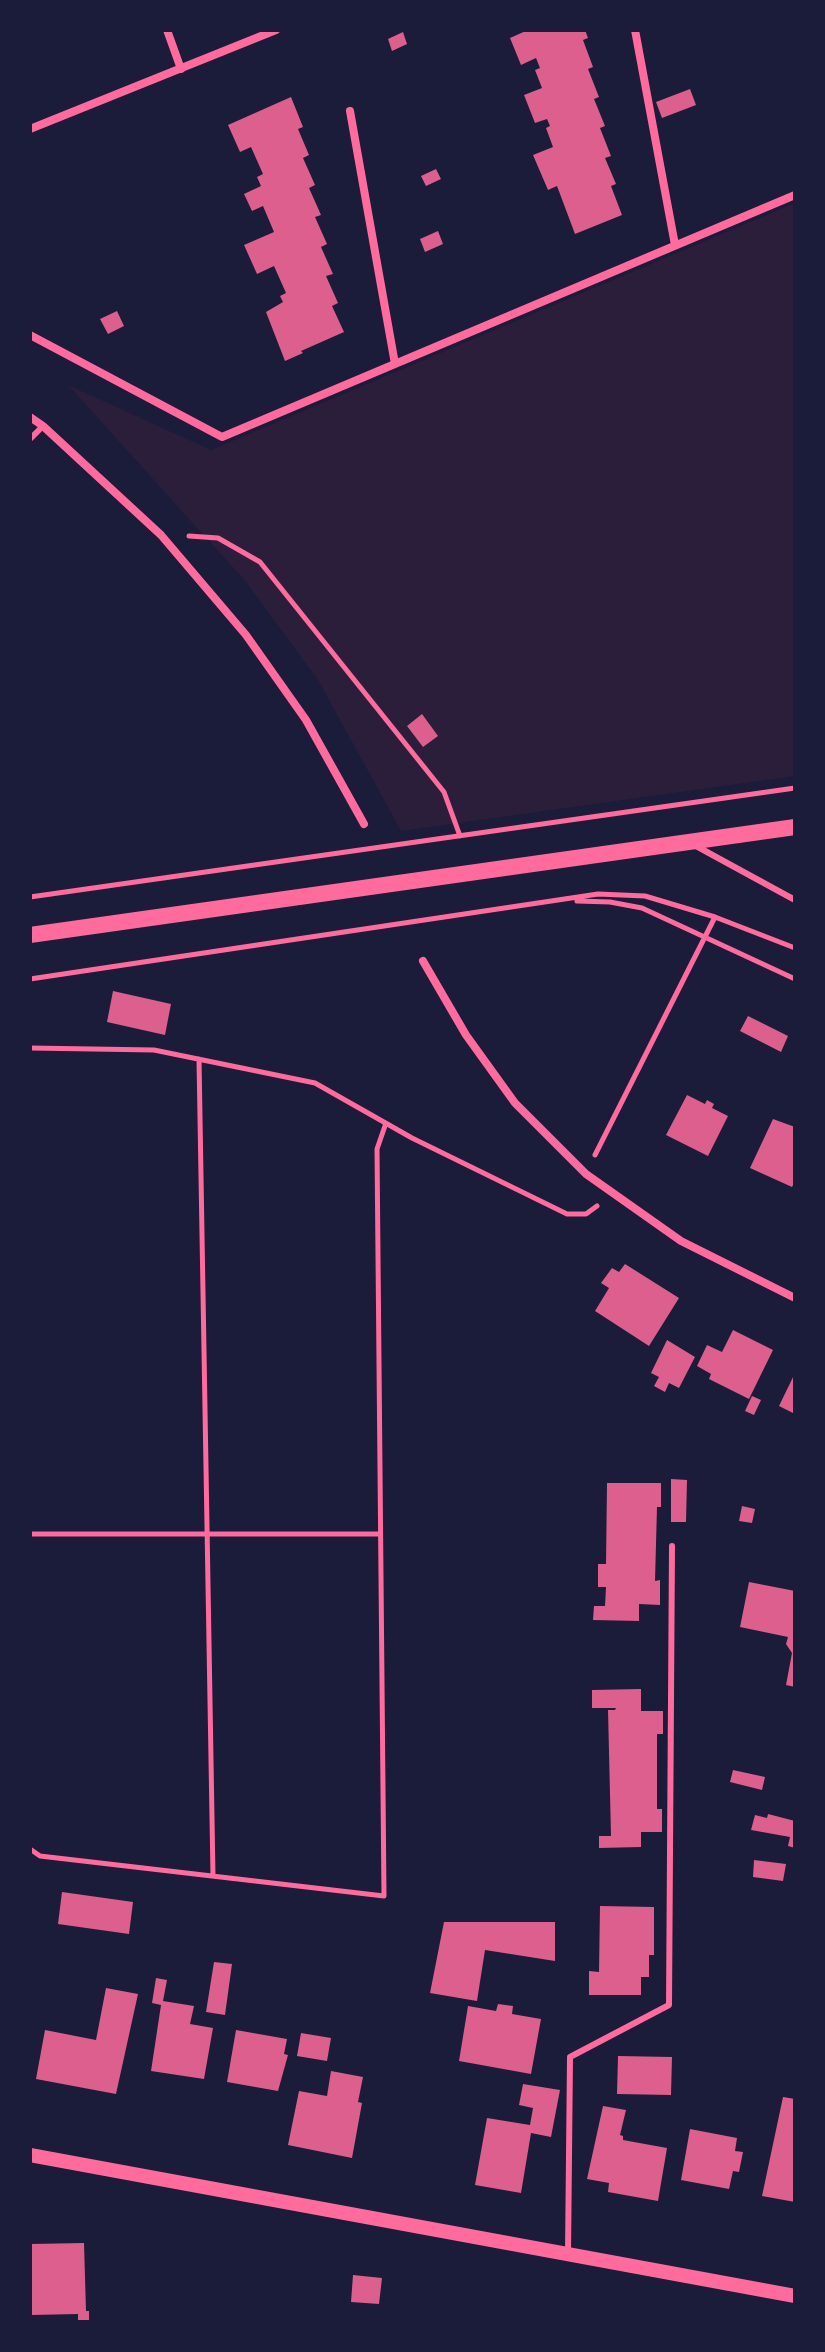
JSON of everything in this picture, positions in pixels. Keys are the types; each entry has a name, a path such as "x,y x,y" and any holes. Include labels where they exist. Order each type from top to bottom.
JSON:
{"main road":[{"path":"30,935 795,827"}],"street":[{"path":"167,30 181,69"},
{"path":"30,129 276,30"},
{"path":"635,30 675,245"},
{"path":"350,111 395,364"},
{"path":"30,335 222,437 795,195"},
{"path":"30,417 161,535 246,635 297,708 364,824"},
{"path":"423,961 466,1035 515,1103 586,1174 681,1241 795,1298"},
{"path":"30,2155 795,2296"}],"lane":[{"path":"30,439 43,426"},
{"path":"689,842 795,900"},
{"path":"568,2254 570,2057 669,2005 672,1546"}],"path":[{"path":"161,535 218,538 260,562 444,792 460,836"},
{"path":"30,897 795,788"},
{"path":"30,979 598,894 645,896 715,917 795,948"},
{"path":"564,900 610,902 642,908 795,979"},
{"path":"586,1174 715,917"},
{"path":"30,1048 154,1050 315,1083 386,1123 567,1214 586,1214 614,1194"},
{"path":"199,1059 213,1876"},
{"path":"30,1849 40,1856 384,1896 377,1149 386,1123"},
{"path":"30,1534 380,1534"}],"shaded area":[{"path":"795,203 795,776 401,831 318,680 246,582 68,385 211,450"}],"building":[{"path":"528,30 585,30 588,38 583,40 593,67 588,69 599,97 594,99 605,126 600,128 611,156 605,158 616,184 611,186 622,215 575,234 557,186 548,190 533,155 553,147 546,128 550,126 547,119 535,123 524,95 542,88 535,70 540,68 536,58 521,65 510,38"},
{"path":"403,32 407,44 392,51 388,39"},
{"path":"690,89 696,105 662,118 656,102"},
{"path":"291,97 303,127 298,129 309,155 303,158 315,185 309,188 321,215 315,217 327,244 321,247 333,274 326,276 338,303 332,306 344,332 285,361 266,312 283,302 280,296 286,293 274,266 257,274 244,245 274,232 263,206 252,211 244,194 261,186 257,177 263,174 251,147 240,152 228,125"},
{"path":"436,169 441,179 426,186 421,176"},
{"path":"438,231 443,244 425,252 420,239"},
{"path":"117,311 124,326 108,334 100,319"},
{"path":"422,714 438,736 423,747 407,726"},
{"path":"113,991 171,1004 165,1035 107,1022"},
{"path":"748,1016 788,1036 781,1052 740,1031"},
{"path":"687,1095 705,1104 707,1100 714,1104 712,1108 728,1116 708,1156 666,1135"},
{"path":"773,1119 795,1127 795,1181 792,1187 750,1168"},
{"path":"625,1264 679,1298 649,1346 595,1311 609,1288 601,1283 612,1268 619,1272"},
{"path":"733,1330 773,1350 749,1399 709,1379 711,1374 697,1366 707,1345 722,1352"},
{"path":"667,1340 695,1357 679,1388 669,1383 665,1392 654,1386 659,1377 651,1373"},
{"path":"795,1373 795,1414 779,1406"},
{"path":"752,1396 761,1400 754,1415 745,1411"},
{"path":"671,1479 687,1480 686,1522 671,1522"},
{"path":"607,1483 661,1483 661,1507 657,1507 655,1581 660,1580 660,1605 639,1604 639,1621 593,1620 594,1606 605,1606 606,1587 598,1587 598,1564 606,1564"},
{"path":"742,1506 755,1509 752,1523 739,1521"},
{"path":"749,1582 795,1591 795,1687 786,1685 792,1653 786,1644 788,1637 740,1627"},
{"path":"641,1689 641,1711 663,1711 663,1734 657,1734 657,1809 662,1809 662,1832 641,1832 641,1847 599,1848 599,1836 611,1836 608,1710 616,1708 592,1708 592,1690"},
{"path":"733,1770 765,1777 762,1790 730,1782"},
{"path":"768,1814 795,1821 795,1848 788,1846 790,1837 751,1830 755,1815 767,1818"},
{"path":"754,1860 786,1864 783,1881 753,1877"},
{"path":"62,1892 133,1902 129,1934 58,1924"},
{"path":"600,1906 654,1907 654,1955 649,1955 649,1977 641,1977 641,1995 589,1995 589,1971 599,1972"},
{"path":"444,1922 555,1922 555,1961 485,1950 477,2001 430,1993"},
{"path":"214,1962 232,1964 225,2015 206,2012"},
{"path":"156,1978 167,1980 163,2001 194,2006 190,2024 213,2028 204,2079 151,2071 161,2005 152,2003"},
{"path":"106,1988 138,1994 116,2094 36,2079 45,2030 96,2040"},
{"path":"498,2004 513,2006 512,2014 541,2019 531,2074 459,2061 468,2006 496,2011"},
{"path":"236,2030 287,2039 284,2054 288,2055 278,2091 227,2082"},
{"path":"301,2033 331,2038 327,2061 297,2056"},
{"path":"618,2056 672,2057 671,2095 617,2094"},
{"path":"331,2071 363,2077 358,2102 362,2103 352,2158 288,2145 299,2091 327,2096"},
{"path":"523,2084 560,2090 551,2137 531,2133 521,2193 475,2185 487,2118 530,2125 533,2108 519,2105"},
{"path":"783,2097 795,2099 795,2202 762,2196"},
{"path":"603,2106 626,2110 620,2135 623,2140 667,2148 658,2201 608,2192 609,2183 587,2179"},
{"path":"690,2129 737,2138 735,2151 743,2152 739,2172 733,2171 729,2189 681,2180"},
{"path":"84,2243 89,2322 78,2322 78,2314 31,2315 30,2244"},
{"path":"353,2275 382,2278 379,2304 351,2302"}]}
